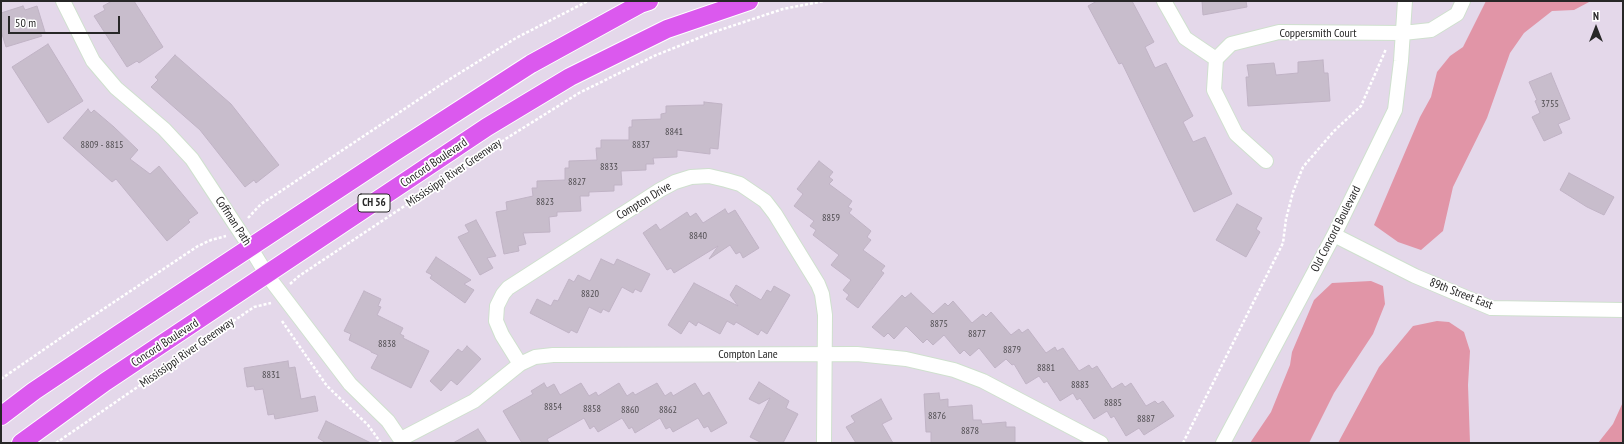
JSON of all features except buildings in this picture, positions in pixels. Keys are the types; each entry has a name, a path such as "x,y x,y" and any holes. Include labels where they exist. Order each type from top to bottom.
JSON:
{"main road":[{"name":"Concord Boulevard","path":"20,443 105,382 487,127 570,77 667,29 749,1"},
{"name":"CH 56","path":"1,416 34,391 250,247 531,64 642,2"}],"street":[{"name":"Coffman Path","path":"63,1 93,61 116,88 164,129 192,159 267,275 350,384 388,421 402,441"},
{"path":"1164,1 1185,38 1216,59 1214,90 1236,134 1266,161"},
{"name":"Old Concord Boulevard","path":"1223,443 1334,235 1395,110 1401,61 1396,33 1405,1"},
{"name":"Coppersmith Court","path":"1216,59 1231,44 1279,32 1396,33 1431,30 1457,14 1463,1"},
{"name":"Compton Drive","path":"520,364 502,336 496,321 497,306 508,288 660,190 675,182 691,177 709,176 740,184 765,201 775,214 818,284 824,305 824,443"},
{"name":"89th Street East","path":"1334,235 1415,276 1491,308 1623,310"},
{"name":"Compton Lane","path":"402,441 474,401 520,364 535,357 553,355 857,354 906,359 954,370 983,381 1101,443"}],"path":[{"path":"1,379 198,246 227,236 238,229 262,204 442,84 516,38 588,1"},
{"name":"Mississippi River Greenway","path":"56,443 254,307 270,304 299,276 507,138 579,93 654,56 711,33 783,9 824,1"},
{"path":"1183,443 1283,243 1286,219 1293,192 1303,167 1334,131 1361,106 1385,53 1396,33"},
{"path":"279,316 327,386 368,425 381,443"}],"shaded area":[{"path":"1486,1 1591,1 1574,10 1552,11 1524,33 1510,53 1487,118 1453,187 1443,231 1421,250 1398,242 1374,225 1420,117 1431,97 1437,72 1450,56 1463,47"},
{"path":"1371,281 1383,286 1385,304 1373,334 1334,393 1309,443 1250,443 1271,412 1290,365 1292,352 1314,300 1332,283"},
{"path":"1437,321 1449,322 1464,332 1470,351 1468,385 1470,443 1338,443 1379,367 1413,326"},
{"path":"1623,402 1623,443 1598,443 1613,424"}]}
